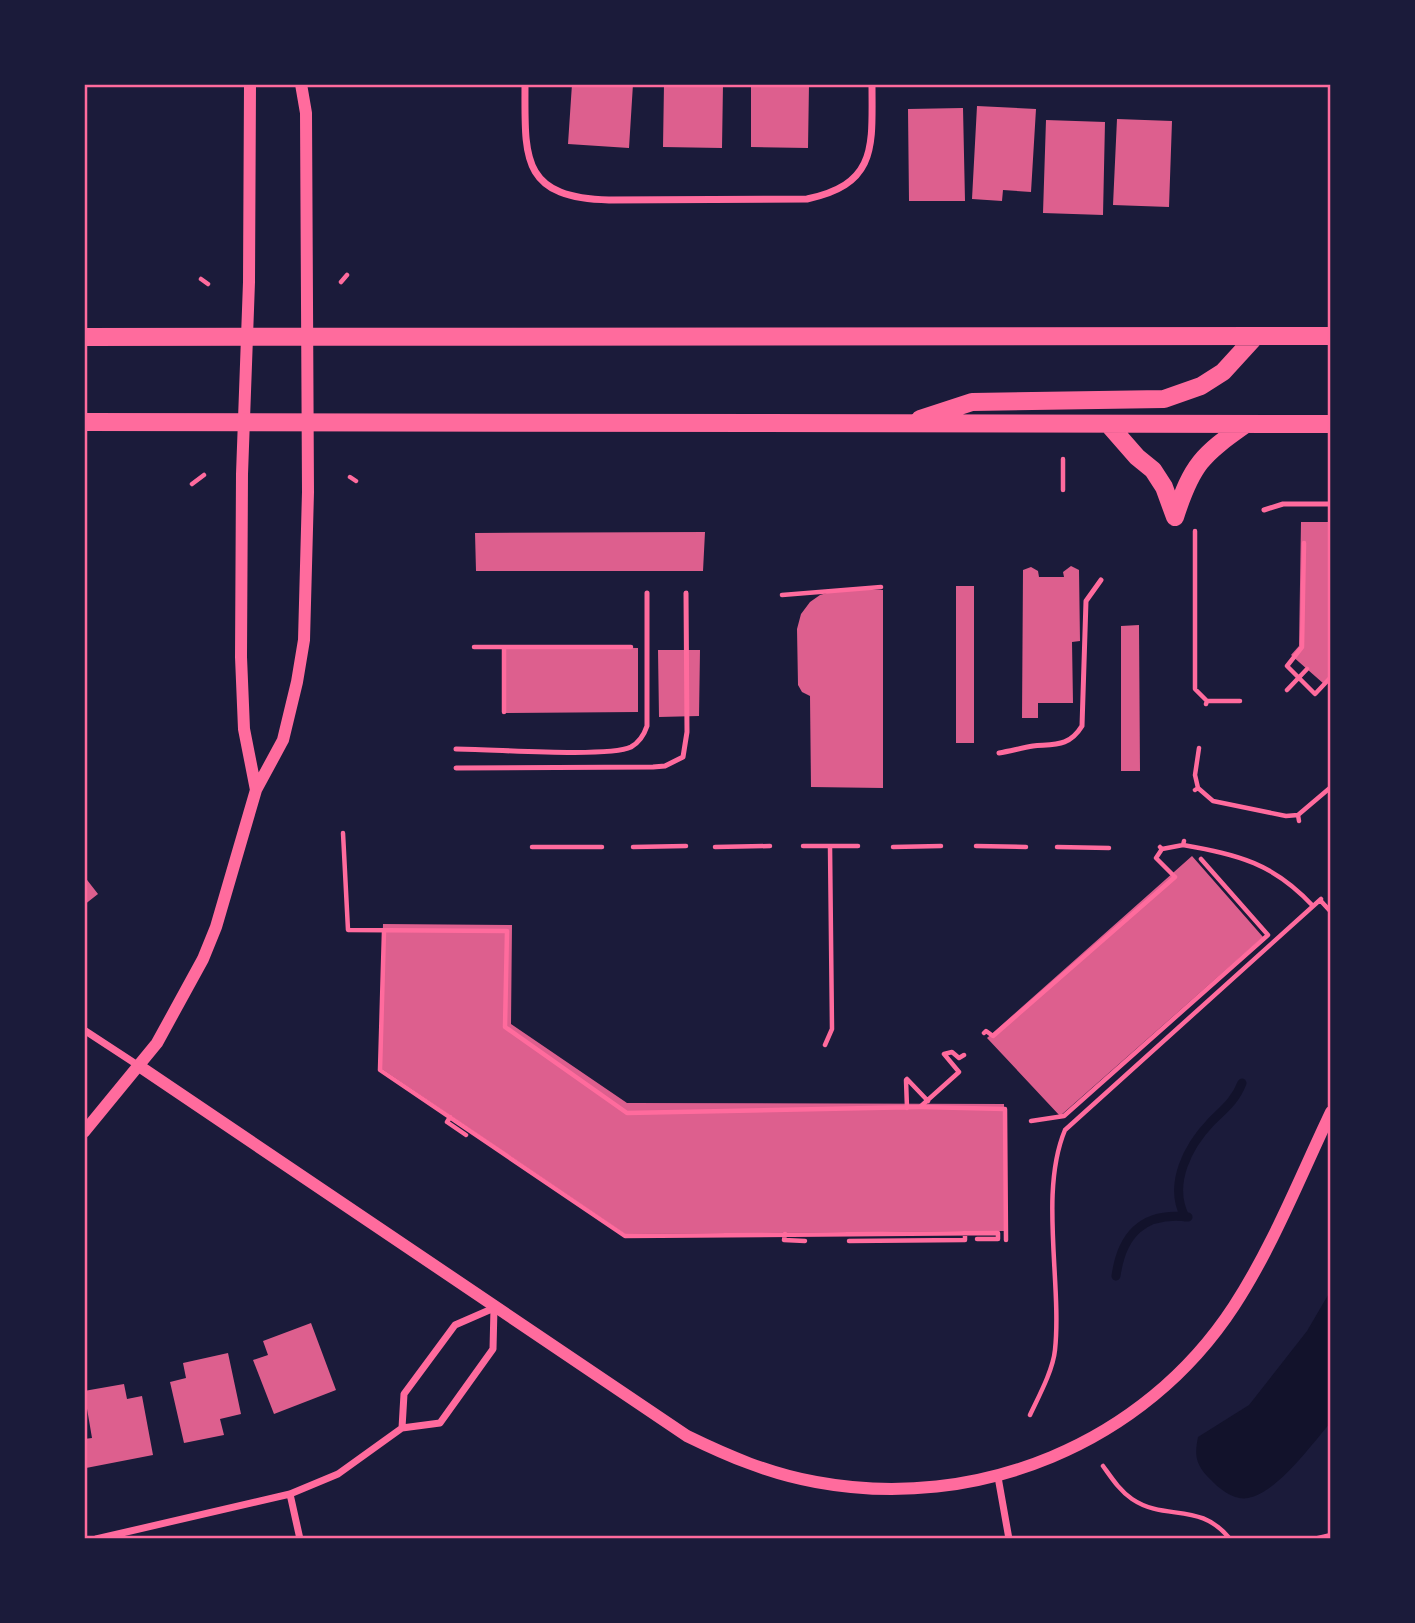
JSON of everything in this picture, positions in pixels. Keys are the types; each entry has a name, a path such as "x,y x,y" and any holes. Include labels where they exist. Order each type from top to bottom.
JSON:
{"main road":[{"path":"84,337 1331,337"},
{"path":"907,424 972,402 1164,399 1201,386 1223,372 1255,337"},
{"path":"84,422 349,425 1331,425"},
{"path":"1110,425 1137,457 1153,470 1164,487 1175,517 1192,470 1210,449 1246,424"}],"street":[{"path":"250,84 241,657 244,729 256,790"},
{"path":"84,1132 157,1043 203,959 216,927 256,790 283,740 304,640 309,424 306,113 300,84"},
{"path":"525,84 527,154 535,174 548,186 583,199 635,200 807,199 834,192 852,182 868,158 872,133 872,84"},
{"path":"84,1030 687,1436 761,1468 815,1482 872,1489 925,1489 998,1477 1063,1453 1103,1432 1139,1406 1192,1359 1233,1307 1258,1264 1331,1112"},
{"path":"402,1428 404,1394 455,1325 494,1308"},
{"path":"96,1539 290,1494 338,1474 402,1428 440,1423 493,1349 494,1308"},
{"path":"998,1477 1009,1539"},
{"path":"290,1494 300,1539"}],"lane":[{"path":"1264,510 1283,504 1331,504"},
{"path":"999,753 1035,746 1053,747 1077,735 1082,726 1086,601 1101,580"},
{"path":"456,749 581,751 632,746 643,737 647,726 647,593"},
{"path":"456,768 653,767 666,766 682,757 687,732 686,593"}],"path":[{"path":"341,282 347,275"},
{"path":"201,279 208,284"},
{"path":"1063,460 1063,490"},
{"path":"192,484 204,475"},
{"path":"350,477 356,481"},
{"path":"1195,529 1195,689 1206,702 1240,701"},
{"path":"1304,543 1303,647 1287,666 1315,694 1331,677"},
{"path":"782,594 881,587"},
{"path":"474,647 633,647"},
{"path":"504,648 504,712"},
{"path":"1287,690 1307,669"},
{"path":"1199,748 1196,789 1213,801 1298,818 1331,787"},
{"path":"344,833 346,927 384,931 507,931 505,1027 627,1113 920,1107 1005,1109 1006,1240"},
{"path":"984,1033 986,1031 993,1036 1175,877 1156,858 1161,848 1184,843 1250,859 1292,883 1313,906"},
{"path":"633,847 686,846"},
{"path":"715,847 770,846"},
{"path":"803,846 858,846"},
{"path":"825,1045 832,1029 830,846"},
{"path":"893,846 941,846"},
{"path":"976,846 1026,846"},
{"path":"532,847 602,847"},
{"path":"1057,847 1109,848"},
{"path":"1031,1121 1063,1116 1268,935 1201,859"},
{"path":"1030,1415 1055,1352 1055,1180 1058,1145 1065,1130 1321,899 1331,912"},
{"path":"384,931 380,1070 625,1236 998,1233 998,1239 977,1240"},
{"path":"920,1107 959,1072 944,1054 952,1052 959,1058 964,1055"},
{"path":"907,1108 907,1079 928,1101"},
{"path":"450,1118 447,1122 466,1135"},
{"path":"849,1241 965,1240 965,1233"},
{"path":"785,1234 785,1240 805,1241"},
{"path":"1103,1465 1132,1499 1150,1507 1202,1516 1211,1520 1230,1539"},
{"path":"1314,1539 1331,1535"}],"shaded area":[{"path":"1331,1290 1331,1422 1271,1487 1248,1498 1233,1496 1214,1483 1199,1465 1196,1455 1198,1437 1249,1405 1307,1331"}],"building":[{"path":"572,84 633,84 629,148 568,144"},
{"path":"664,84 723,84 722,148 663,147"},
{"path":"751,84 809,84 808,148 751,147"},
{"path":"977,106 1036,109 1031,192 1003,190 1002,201 972,199"},
{"path":"963,108 965,201 909,201 908,109"},
{"path":"1117,119 1172,121 1169,207 1113,205"},
{"path":"1046,120 1105,122 1103,215 1043,213"},
{"path":"1301,522 1331,522 1331,677 1324,684 1291,655 1299,646"},
{"path":"705,532 703,571 476,571 475,533"},
{"path":"1071,566 1079,570 1080,641 1072,642 1073,703 1038,703 1038,718 1022,718 1023,570 1031,567 1038,571 1039,577 1064,577 1063,572"},
{"path":"956,586 974,586 974,743 956,743"},
{"path":"840,589 883,590 883,788 811,787 810,696 802,692 798,685 797,629 801,614 810,602 820,595"},
{"path":"1139,625 1140,771 1121,771 1121,626"},
{"path":"502,646 638,648 638,712 502,713"},
{"path":"658,650 700,650 699,716 659,717"},
{"path":"1192,856 1263,937 1060,1116 987,1038"},
{"path":"84,876 98,894 84,905"},
{"path":"383,924 512,925 511,1024 627,1103 1004,1104 1004,1231 625,1234 379,1067"},
{"path":"311,1323 336,1390 274,1414 253,1360 268,1355 263,1341"},
{"path":"228,1353 241,1414 220,1419 224,1435 184,1443 170,1382 186,1378 183,1363"},
{"path":"124,1384 127,1399 142,1396 153,1455 86,1468 84,1439 92,1438 84,1391"}],"waterway":[{"path":"1185,1217 1179,1192 1188,1154 1203,1132 1233,1100 1242,1083"},
{"path":"1116,1276 1124,1248 1138,1229 1159,1218 1188,1217"}]}
